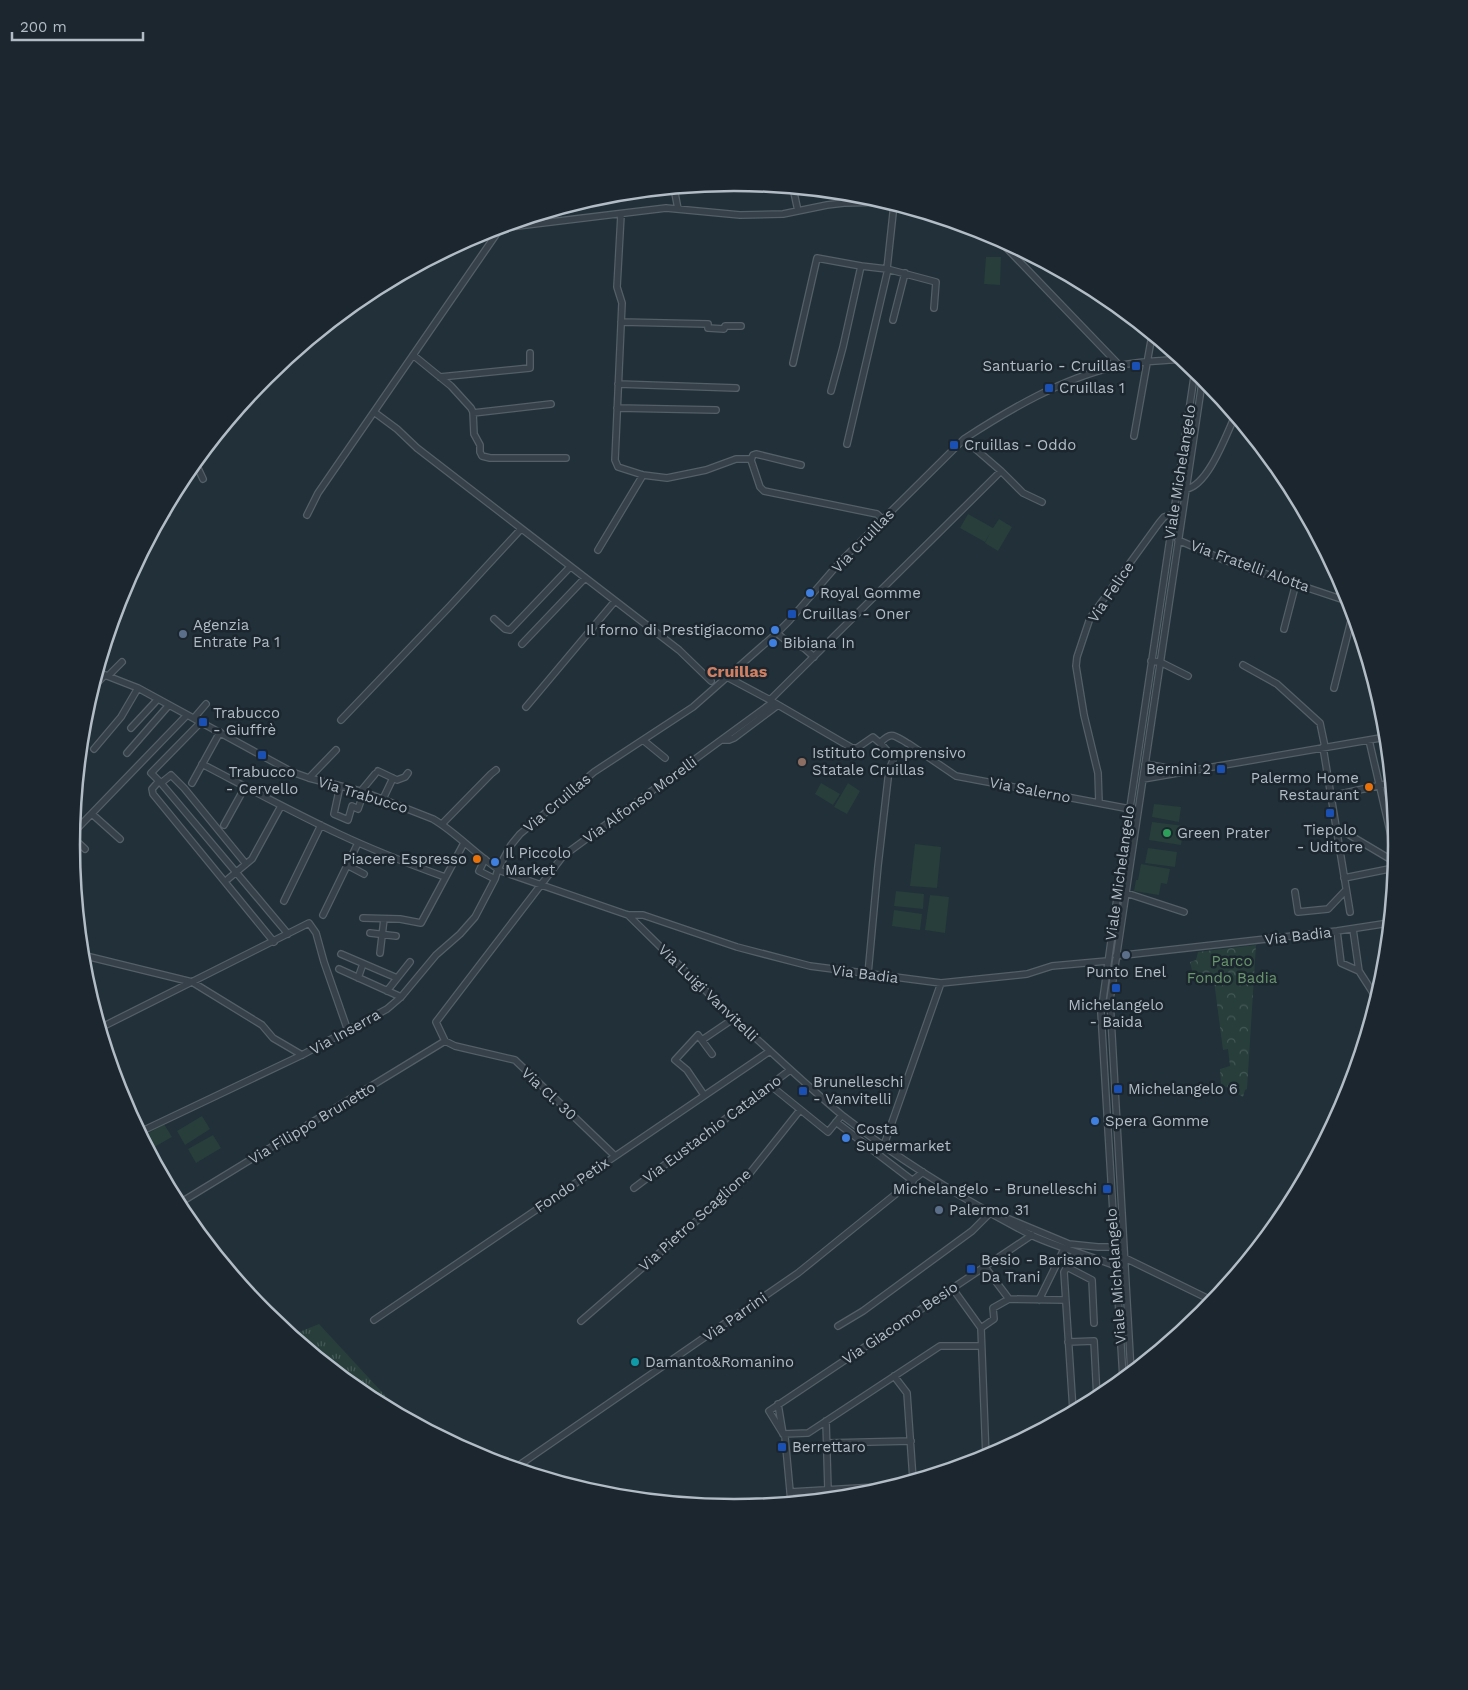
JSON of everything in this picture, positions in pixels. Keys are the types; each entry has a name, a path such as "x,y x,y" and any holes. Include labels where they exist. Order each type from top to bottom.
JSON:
{"street":[{"path":"675,194 678,210"},
{"path":"794,194 798,211"},
{"path":"530,224 621,215 666,208 740,215 783,214 854,203"},
{"path":"847,444 887,269 893,211"},
{"path":"621,215 617,287 622,303 616,464 618,467 661,478 682,476 706,470 736,459 752,459"},
{"path":"307,515 318,493 495,237"},
{"path":"1011,253 1119,365"},
{"path":"793,363 817,258 887,269 936,282 934,308"},
{"path":"831,391 861,266"},
{"path":"894,320 905,273"},
{"path":"621,322 708,324 708,328 740,326"},
{"path":"1134,436 1151,341"},
{"path":"440,377 530,368 530,353"},
{"path":"414,355 465,400 473,413 474,434 480,445 482,456 490,458 566,458"},
{"name":"Via Cruillas","path":"498,869 511,845 532,823 594,772 692,707 714,684 727,677 790,621 840,562 964,439 1053,388 1076,378 1119,365 1173,361"},
{"name":"Viale Michelangelo","path":"1122,1371 1101,1013 1107,961 1193,380"},
{"path":"618,384 736,388"},
{"name":"Viale Michelangelo","path":"1131,1365 1110,1012 1116,956 1200,388"},
{"path":"473,413 551,404"},
{"path":"617,408 716,410"},
{"path":"374,412 397,429 417,448 679,650 714,684"},
{"path":"1186,489 1195,486 1213,464 1232,422"},
{"path":"964,439 1023,493 1042,502"},
{"path":"801,465 756,454 753,455 752,459 760,487 764,492 877,514 883,520"},
{"path":"199,470 203,480"},
{"name":"Via Alfonso Morelli","path":"445,1041 436,1022 562,856 773,702 814,657 1001,471"},
{"path":"598,550 644,475"},
{"name":"Via Felice","path":"1099,803 1098,773 1078,683 1077,657 1090,618 1159,523 1164,517 1173,514"},
{"path":"342,720 521,529"},
{"name":"Via Fratelli Alotta","path":"1178,540 1224,560 1339,598"},
{"path":"494,619 505,629 510,630 570,566"},
{"path":"522,644 585,578"},
{"path":"1284,629 1296,583"},
{"path":"526,707 615,601"},
{"path":"1334,688 1350,626"},
{"path":"776,633 784,639 804,648 814,657"},
{"path":"1151,661 1160,662 1188,676"},
{"path":"101,681 122,662"},
{"path":"1243,665 1277,684 1320,723 1350,912"},
{"name":"Via Trabucco","path":"103,674 138,688 292,772 362,792 433,818 498,869 628,915"},
{"name":"Via Salerno","path":"727,677 852,748 857,748 873,737 880,743 887,736 891,735 908,743 956,776 1130,809"},
{"path":"94,749 121,717 138,688"},
{"path":"131,728 158,699"},
{"path":"194,718 206,704"},
{"path":"127,753 169,705"},
{"path":"80,826 187,714"},
{"path":"201,722 151,773 288,934"},
{"path":"192,783 220,732"},
{"path":"1143,779 1378,738"},
{"path":"643,740 665,758"},
{"path":"1369,740 1387,821"},
{"path":"868,974 888,778 894,758 880,743"},
{"path":"309,778 336,750"},
{"path":"202,764 281,806 358,843 445,877"},
{"path":"1145,764 1189,771"},
{"path":"442,824 496,770"},
{"path":"340,786 334,814 348,820 352,806 358,809 362,792 377,773 397,780 405,777 408,773"},
{"path":"246,864 171,774 152,789 153,794 274,942"},
{"path":"383,799 393,778"},
{"path":"1331,796 1385,784"},
{"path":"224,825 245,787"},
{"path":"186,812 196,803"},
{"path":"228,879 252,859 281,806"},
{"path":"92,814 120,839"},
{"path":"284,901 321,825"},
{"path":"1336,827 1388,858"},
{"path":"323,915 358,843"},
{"path":"363,918 400,919 420,923 464,843"},
{"path":"80,844 85,849"},
{"path":"1124,848 1132,849"},
{"path":"485,860 479,871 495,879"},
{"path":"347,865 364,874"},
{"name":"Via Inserra","path":"145,1130 302,1055 387,1009 401,997 436,955 460,934 475,917 495,879 498,869"},
{"path":"1344,878 1387,869"},
{"path":"1295,892 1298,912 1328,909 1346,890"},
{"path":"1126,894 1184,912"},
{"name":"Via Badia","path":"628,915 643,916 737,947 810,966 942,983 1027,974 1052,966 1107,961"},
{"name":"Via Luigi Vanvitelli","path":"628,915 733,1019 842,1115 923,1172 991,1212"},
{"path":"380,952 384,919"},
{"path":"106,1025 309,923 316,932 324,962 348,1031"},
{"name":"Via Badia","path":"1116,956 1383,924"},
{"path":"1353,929 1359,970 1371,990"},
{"path":"1337,931 1341,963 1359,970"},
{"path":"370,933 396,936"},
{"path":"341,954 397,978"},
{"path":"90,957 192,982 262,1025 273,1038 302,1055"},
{"path":"387,991 410,962"},
{"path":"358,978 364,964"},
{"path":"339,969 401,997"},
{"path":"884,1145 942,983"},
{"path":"702,1040 733,1019"},
{"path":"704,1094 687,1070 675,1060 698,1035 712,1054"},
{"name":"Via Cl. 30","path":"445,1041 455,1046 515,1060 615,1156"},
{"name":"Via Filippo Brunetto","path":"185,1200 445,1041"},
{"name":"Fondo Petix","path":"374,1320 704,1094 770,1051"},
{"name":"Via Eustachio Catalano","path":"634,1188 790,1070"},
{"path":"770,1086 828,1132 842,1115"},
{"name":"Via Pietro Scaglione","path":"581,1321 746,1178 800,1110"},
{"path":"836,1122 912,1181"},
{"path":"1109,1158 1118,1158"},
{"name":"Via Parrini","path":"522,1463 798,1273 923,1172"},
{"path":"991,1212 1069,1244 1098,1247 1115,1246"},
{"path":"991,1212 1064,1250 1093,1257 1116,1266"},
{"path":"838,1326 863,1311 972,1231 991,1212"},
{"name":"Via Giacomo Besio","path":"784,1434 769,1412 778,1404 1032,1235"},
{"path":"1039,1300 1064,1250"},
{"path":"1073,1403 1064,1272 1075,1253"},
{"path":"1125,1258 1205,1297"},
{"path":"985,1267 1010,1299"},
{"path":"1067,1267 1092,1280 1094,1323"},
{"path":"952,1289 981,1328 986,1448"},
{"path":"981,1328 994,1319 993,1308 1010,1299 1065,1300"},
{"path":"1068,1342 1094,1341 1096,1389"},
{"path":"808,1433 940,1346 981,1346"},
{"path":"894,1376 907,1393 914,1474"},
{"path":"778,1404 786,1437 790,1496"},
{"path":"826,1421 828,1490"},
{"path":"784,1434 826,1432"},
{"path":"827,1443 911,1441"},
{"path":"790,1492 837,1490"}],"green space":[{"path":"986,257 1001,257 1000,285 984,284"},
{"path":"968,514 993,528 999,519 1012,527 998,551 985,543 990,533 985,542 960,528"},
{"path":"821,783 840,794 833,805 815,794"},
{"path":"848,783 860,791 847,814 834,807"},
{"name":"Green Prater","path":"1154,804 1181,807 1179,822 1152,817"},
{"name":"Green Prater","path":"1152,822 1184,826 1181,845 1149,840"},
{"path":"915,844 941,847 937,888 910,886"},
{"name":"Green Prater","path":"1148,848 1177,852 1175,867 1145,863"},
{"name":"Green Prater","path":"1141,864 1170,869 1167,884 1161,883 1159,895 1134,891"},
{"path":"896,891 924,894 923,909 894,906"},
{"path":"930,895 949,897 945,933 925,930"},
{"path":"894,910 922,914 920,930 892,926"},
{"name":"Parco Fondo Badia","path":"1256,945 1247,1089 1243,1097 1221,1084 1220,1069 1230,1066 1228,1049 1223,1050 1214,981 1195,983 1190,962 1196,960 1198,952"},
{"path":"202,1116 210,1129 185,1145 177,1131"},
{"path":"164,1124 172,1137 154,1147 147,1134"},
{"path":"213,1135 221,1148 196,1163 188,1149"},
{"path":"319,1324 390,1400 336,1364 298,1332"}],"place":[{"name":"Santuario - Cruillas","path":"1136,366"},
{"name":"Cruillas 1","path":"1049,388"},
{"name":"Cruillas - Oddo","path":"954,445"},
{"name":"Royal Gomme","path":"810,593"},
{"name":"Cruillas - Oner","path":"792,614"},
{"name":"Il forno di Prestigiacomo","path":"775,630"},
{"name":"Agenzia Entrate Pa 1","path":"183,634"},
{"name":"Bibiana In","path":"773,643"},
{"name":"Trabucco - Giuffrè","path":"203,722"},
{"name":"Trabucco - Cervello","path":"262,755"},
{"name":"Istituto Comprensivo Statale Cruillas","path":"802,762"},
{"name":"Bernini 2","path":"1221,769"},
{"name":"Palermo Home Restaurant","path":"1369,787"},
{"name":"Tiepolo - Uditore","path":"1330,813"},
{"name":"Green Prater","path":"1167,833"},
{"name":"Piacere Espresso","path":"477,859"},
{"name":"Il Piccolo Market","path":"495,862"},
{"name":"Punto Enel","path":"1126,955"},
{"name":"Michelangelo - Baida","path":"1116,988"},
{"name":"Michelangelo 6","path":"1118,1089"},
{"name":"Brunelleschi - Vanvitelli","path":"803,1091"},
{"name":"Spera Gomme","path":"1095,1121"},
{"name":"Costa Supermarket","path":"846,1138"},
{"name":"Michelangelo - Brunelleschi","path":"1107,1189"},
{"name":"Palermo 31","path":"939,1210"},
{"name":"Besio - Barisano Da Trani","path":"971,1269"},
{"name":"Damanto&Romanino","path":"635,1362"},
{"name":"Berrettaro","path":"782,1447"}],"district":[{"name":"Cruillas","path":"737,671"}]}
